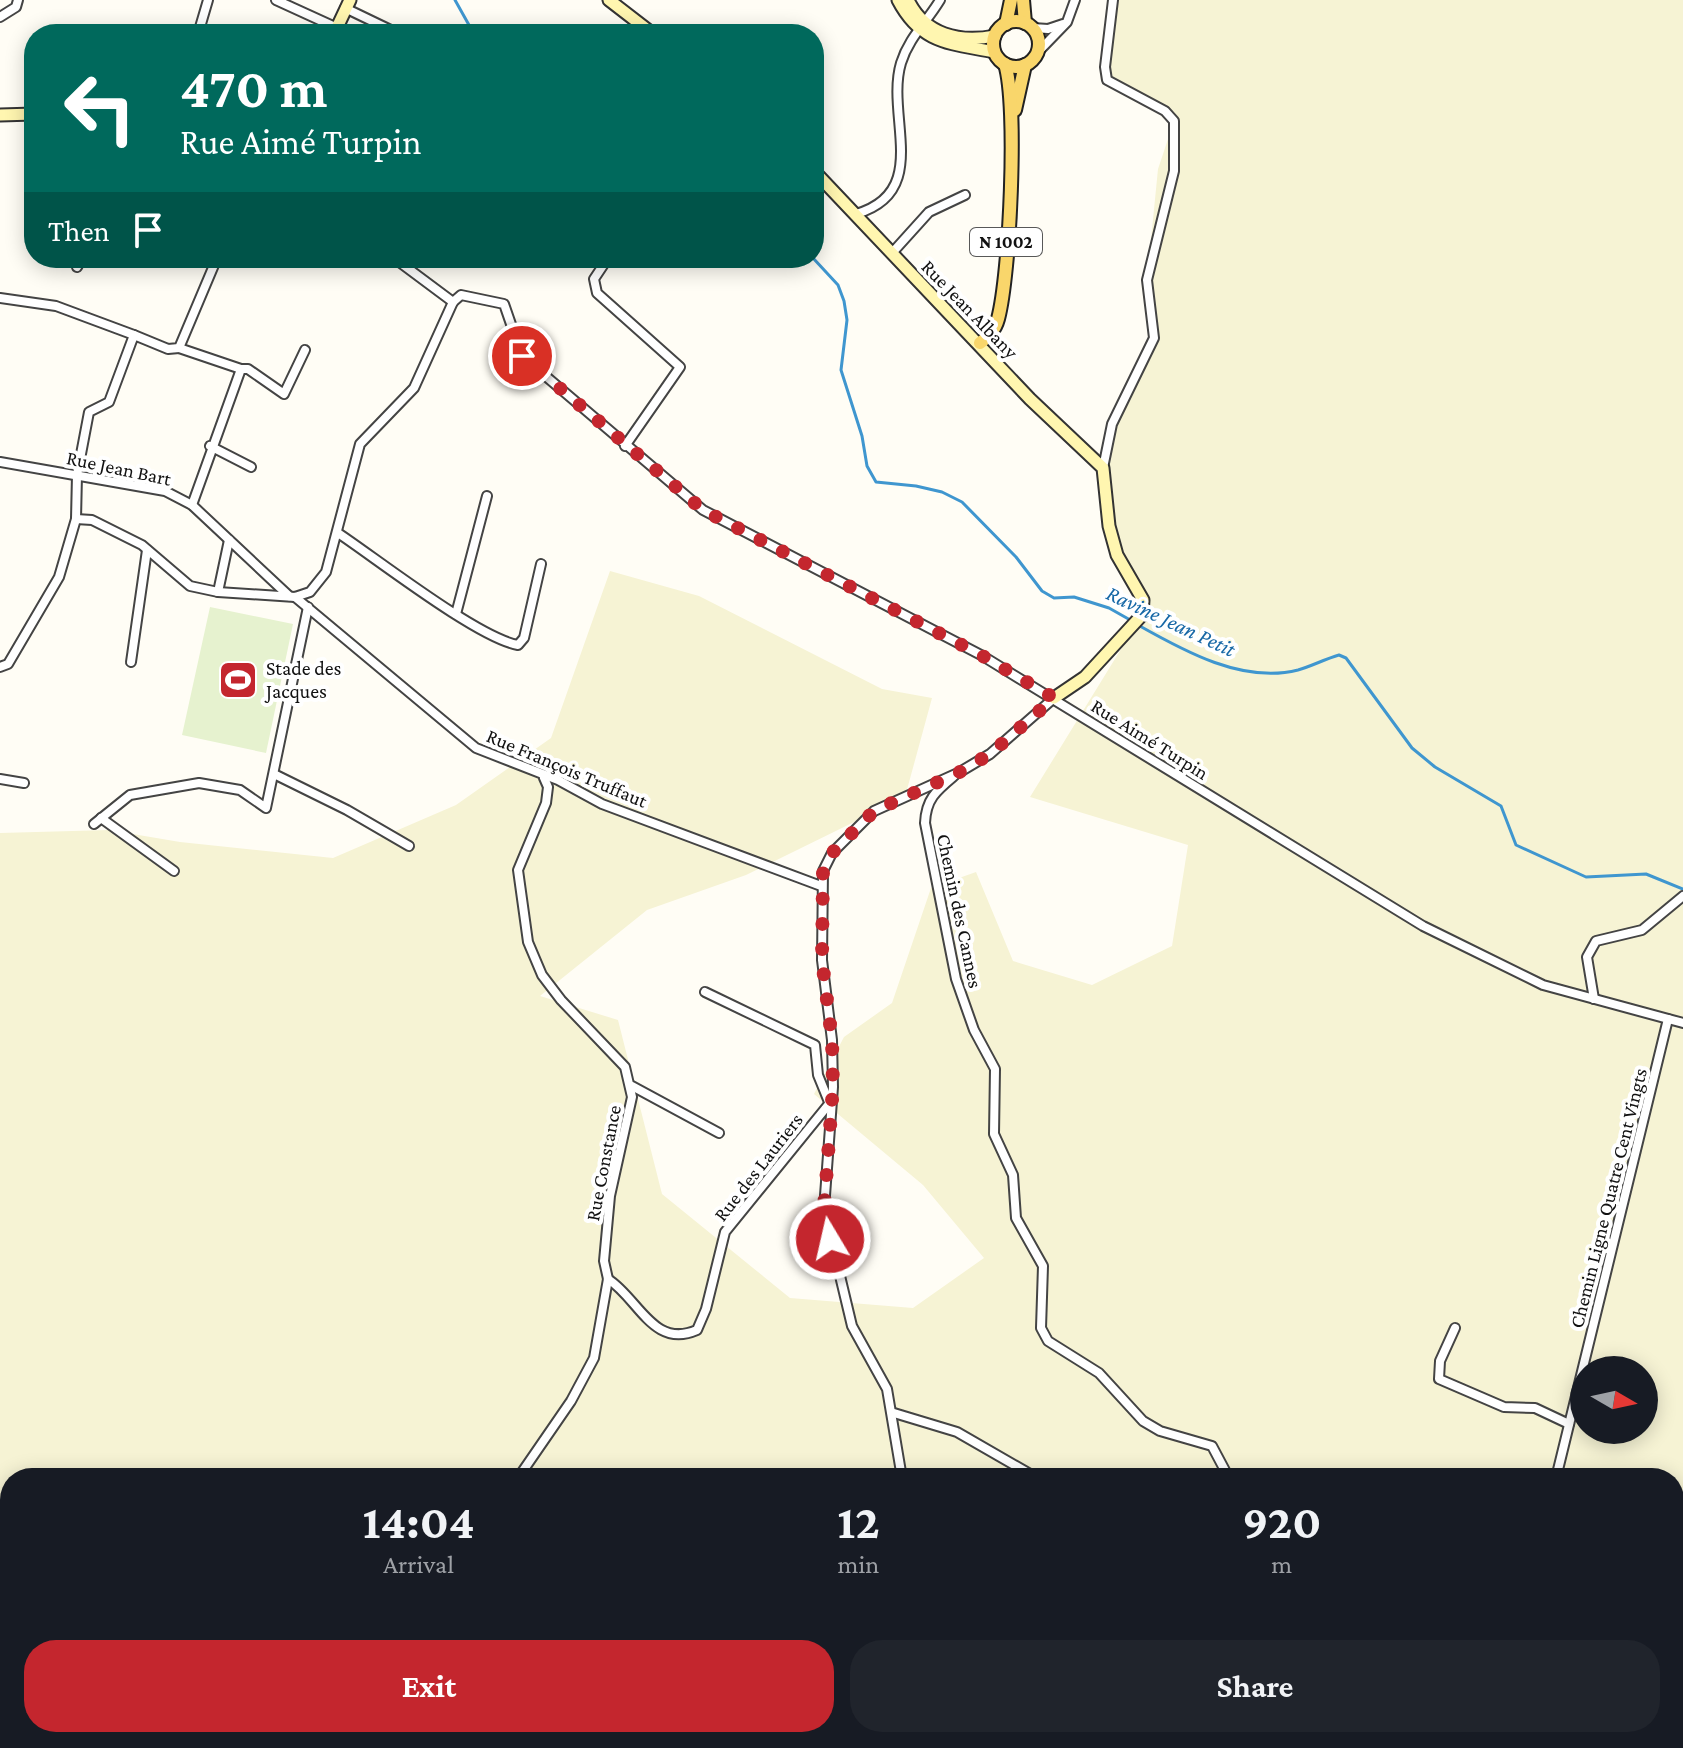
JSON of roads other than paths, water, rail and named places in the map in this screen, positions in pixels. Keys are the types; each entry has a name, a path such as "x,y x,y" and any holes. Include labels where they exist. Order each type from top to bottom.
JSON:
{"main road":[{"path":"1011,0 1006,24 995,36 994,52 1005,64 1025,65 1037,53 1039,43 1029,26 1023,0"},
{"path":"1006,24 1029,26"},
{"name":"N 1002","path":"980,343 990,335 998,319 1006,258 1011,133 1005,64"},
{"name":"N 1002","path":"1011,133 1025,65"}],"street":[{"path":"0,17 16,7 18,0"},
{"path":"201,24 208,0"},
{"path":"276,0 321,24"},
{"path":"609,0 640,24"},
{"path":"898,0 919,25 952,45 994,52"},
{"path":"908,0 919,25 953,38 971,41 995,36"},
{"path":"856,214 878,207 893,189 901,151 898,76 919,25 940,0"},
{"path":"1037,53 1067,22 1075,0"},
{"path":"899,1468 894,1413 887,1389 852,1326 824,1209 829,1103 833,1087 832,1040 822,960 823,871 832,853 874,811 958,773 1016,734 1054,698 1085,677 1142,615 1143,600 1117,555 1113,540 1103,468 1112,424 1154,338 1147,280 1174,171 1174,121 1165,111 1107,80 1105,67 1113,0"},
{"path":"338,24 348,4 382,24"},
{"path":"1029,26 1048,29 1067,22"},
{"path":"0,115 24,114"},
{"name":"Rue Jean Albany","path":"824,181 1030,399 1103,468"},
{"path":"892,253 929,212 965,195"},
{"path":"179,348 213,268"},
{"path":"76,519 92,520 147,550 190,586 218,592 292,597 310,592 321,582 338,533 360,444 414,388 453,302 407,268"},
{"path":"601,268 594,279 597,293 680,367 625,446"},
{"name":"Rue Aimé Turpin","path":"453,302 461,295 504,304 522,356 703,510 969,649 1054,698 1423,926 1543,985 1683,1023"},
{"path":"0,298 56,306 168,349 179,348 248,369 284,394 305,350"},
{"path":"0,667 8,664 59,577 76,519 77,475 89,412 109,402 134,335"},
{"path":"192,505 210,446 241,369"},
{"path":"210,446 251,467"},
{"name":"Rue Jean Bart","path":"0,462 165,491 192,505 292,597"},
{"path":"456,614 487,496"},
{"path":"338,533 456,614 508,643 518,645 524,638 541,564"},
{"path":"218,592 229,540"},
{"path":"131,662 147,550"},
{"name":"Rue François Truffaut","path":"292,597 308,607 476,748 544,778 558,780 602,804 821,886"},
{"path":"174,871 98,821 130,795 199,783 240,790 266,808 308,607"},
{"name":"Chemin des Cannes","path":"958,773 931,795 925,806 925,823 956,979 974,1030 995,1069 994,1134 1013,1175 1016,1218 1043,1266 1041,1328 1048,1341 1099,1373 1143,1421 1160,1431 1212,1446 1224,1468"},
{"path":"274,774 347,810 409,846"},
{"name":"Rue Constance","path":"525,1468 571,1401 594,1358 608,1279 604,1261 610,1196 632,1097 632,1086 625,1067 552,988 528,942 518,870 546,803 548,787 544,778"},
{"path":"0,779 24,783"},
{"path":"1594,999 1587,957 1596,941 1642,930 1683,896"},
{"path":"705,992 815,1045 818,1075 829,1103"},
{"name":"Chemin Ligne Quatre Cent Vingts","path":"1558,1468 1668,1019"},
{"path":"632,1086 719,1133"},
{"name":"Rue des Lauriers","path":"608,1279 620,1287 654,1327 676,1336 697,1330 706,1309 725,1232 829,1103"},
{"path":"1455,1328 1440,1361 1439,1379 1504,1407 1535,1408 1569,1424"},
{"path":"894,1413 957,1432 1020,1468"}],"waterway":[{"name":"Ravine Jean Petit","path":"455,0 468,24"},
{"name":"Ravine Jean Petit","path":"822,268 838,285 844,301 847,320 841,370 862,436 867,466 876,482 942,492 962,502 1016,557 1042,591 1054,598 1074,597 1109,608 1132,621"},
{"name":"Ravine Jean Petit","path":"1138,625 1194,654 1256,673 1298,670 1339,655 1346,658 1412,748 1435,767 1501,806 1516,845 1586,877 1646,874 1683,889"}],"place":[{"name":"Stade des Jacques","path":"238,680"}]}
